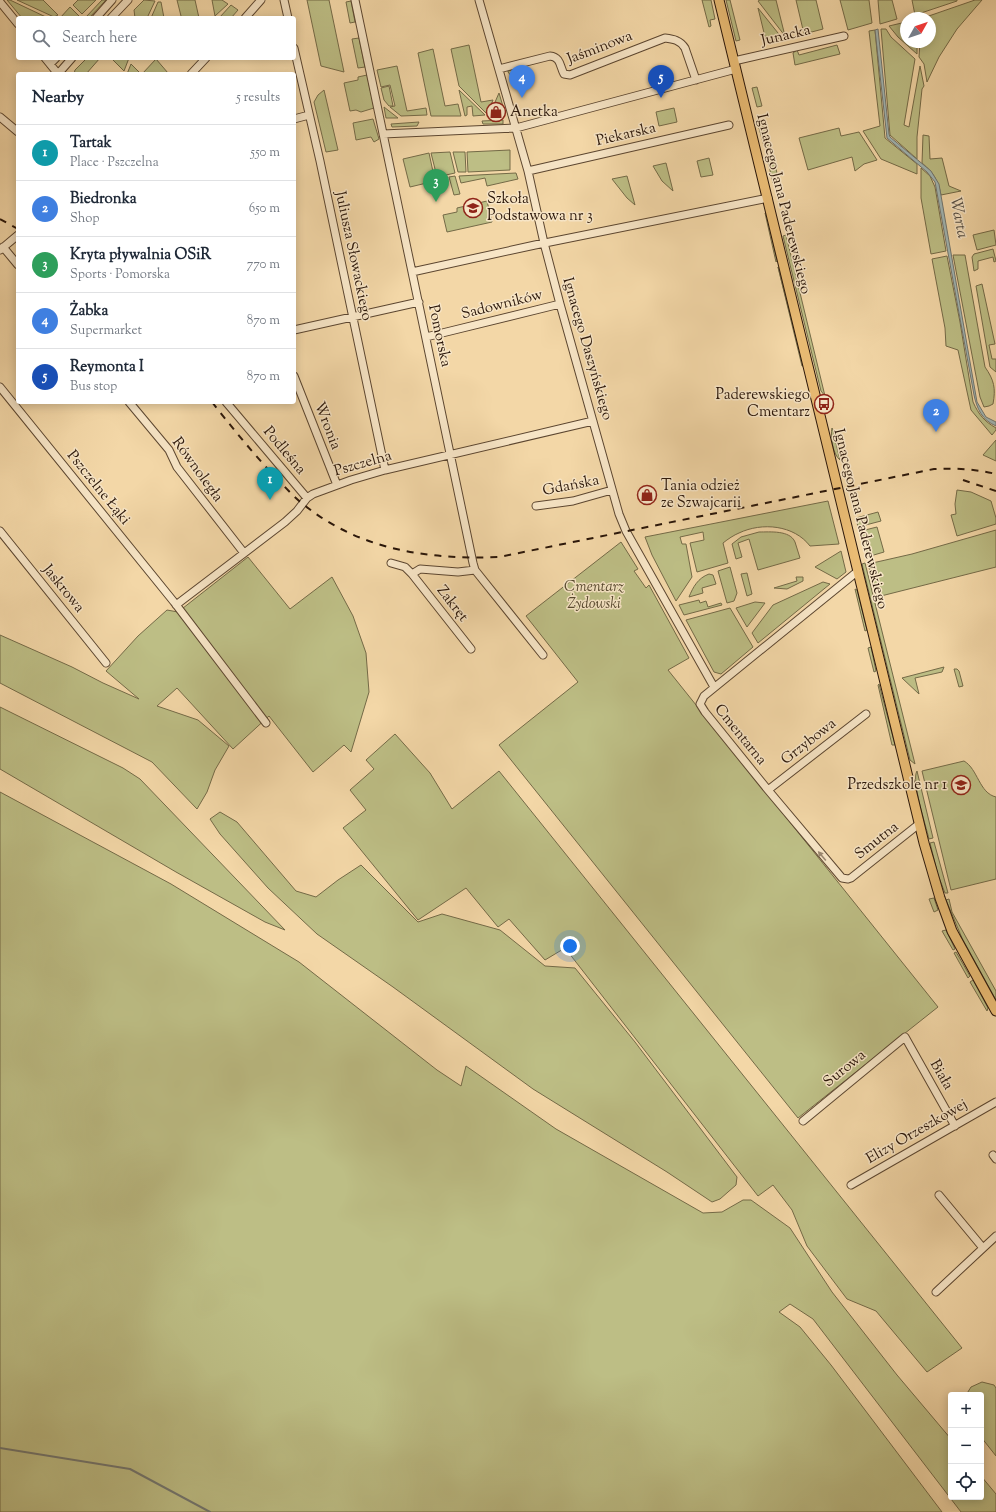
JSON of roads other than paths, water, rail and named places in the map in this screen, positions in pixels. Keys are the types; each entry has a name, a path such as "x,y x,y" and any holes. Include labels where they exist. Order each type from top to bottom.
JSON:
{"main road":[{"name":"Ignacego Jana Paderewskiego","path":"719,0 919,824 934,878 947,917 959,944 996,1011"}],"street":[{"path":"98,16 112,0"},
{"path":"113,16 128,0"},
{"path":"247,16 261,0"},
{"path":"284,0 288,16"},
{"name":"Pomorska","path":"355,0 475,570 543,655"},
{"name":"Ignacego Daszyńskiego","path":"479,0 528,171 544,243 560,304 612,490 626,531 714,687"},
{"path":"0,2 16,22"},
{"name":"Junacka","path":"383,134 516,128 696,80 735,65 844,36"},
{"name":"Jaśminowa","path":"499,69 550,56 556,57 564,74 570,75 665,38 674,39 683,44 696,80"},
{"name":"Juliusza Słowackiego","path":"296,57 385,470"},
{"path":"60,72 70,60"},
{"path":"193,72 204,60"},
{"path":"47,61 56,72"},
{"path":"296,118 309,115"},
{"path":"0,117 16,130"},
{"name":"Piekarska","path":"528,171 730,125"},
{"path":"412,272 544,243 768,198"},
{"path":"16,237 2,248 16,263"},
{"path":"296,330 418,302"},
{"name":"Sadowników","path":"426,337 560,304"},
{"name":"Wronia","path":"296,381 337,485"},
{"name":"Pszczelne Łąki","path":"0,388 176,605 266,723"},
{"name":"Równoległa","path":"131,404 169,450 177,467 244,553"},
{"name":"Podleśna","path":"228,404 307,498"},
{"name":"Pszczelna","path":"176,605 292,516 307,498 313,494 385,470 593,421"},
{"name":"Gdańska","path":"536,506 578,500 612,490"},
{"name":"Jaskrowa","path":"0,531 106,663"},
{"name":"Zakręt","path":"391,563 405,567 412,574 471,649"},
{"name":"Zakręt","path":"412,574 420,569 458,572 475,570"},
{"name":"Cmentarna","path":"851,878 845,879 839,876 700,704 701,699 714,687 858,571"},
{"name":"Grzybowa","path":"768,790 866,714"},
{"name":"Smutna","path":"851,878 919,824"},
{"name":"Surowa","path":"803,1121 905,1037"},
{"name":"Biała","path":"905,1037 955,1126"},
{"name":"Elizy Orzeszkowej","path":"851,1185 996,1102"},
{"path":"939,1195 983,1248"},
{"path":"936,1292 996,1236"}],"waterway":[{"path":"0,1448 130,1469 210,1512"}],"railway":[{"path":"0,219 16,228"},
{"path":"214,404 245,443 300,502 325,520 347,532 371,542 421,554 499,557 934,469 965,469 996,474"},
{"path":"963,480 996,491"}],"place":[{"name":"Żabka","path":"522,98"},
{"name":"Reymonta I","path":"661,98"},
{"name":"Anetka","path":"496,112"},
{"name":"Kryta pływalnia OSiR","path":"436,202"},
{"name":"Szkoła Podstawowa nr 3","path":"473,208"},
{"name":"Paderewskiego Cmentarz","path":"824,404"},
{"name":"Biedronka","path":"936,432"},
{"name":"Tania odzież ze Szwajcarii","path":"647,495"},
{"name":"Tartak","path":"270,500"},
{"name":"Przedszkole nr 1","path":"961,785"}],"water label":[{"name":"Warta","path":"958,218"}],"park label":[{"name":"Cmentarz Żydowski","path":"594,596"}]}
